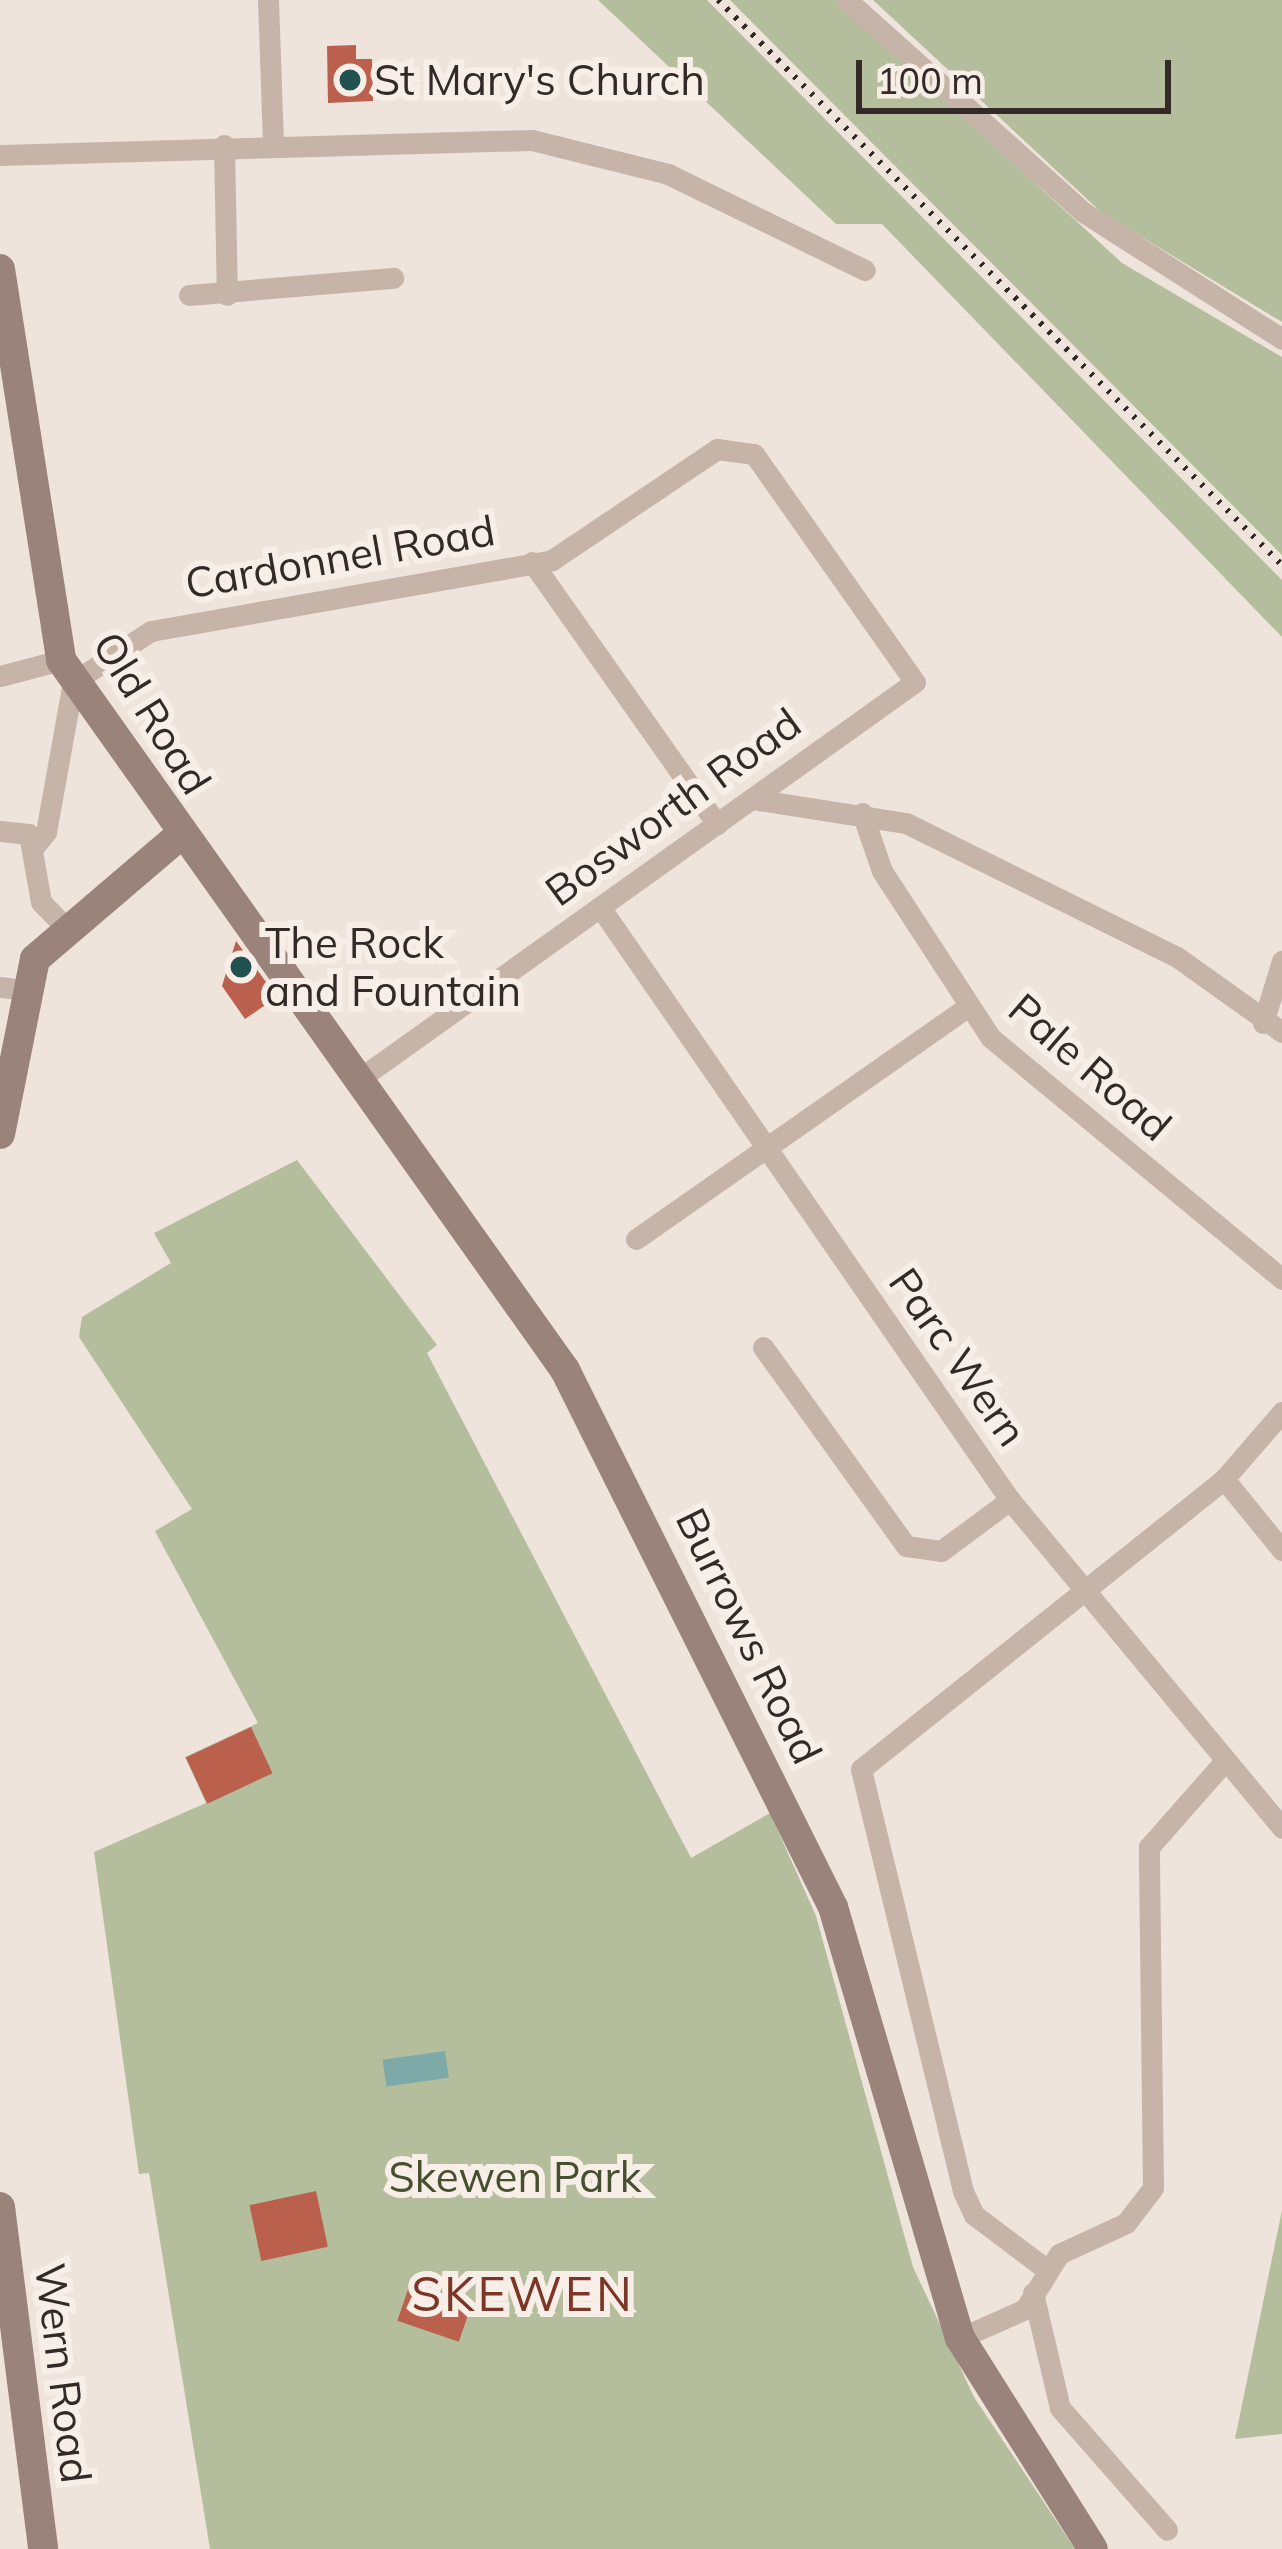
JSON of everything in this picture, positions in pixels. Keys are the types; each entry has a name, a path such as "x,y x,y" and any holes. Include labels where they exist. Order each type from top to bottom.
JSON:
{"main road":[{"name":"Old Road","path":"0,269 67,671 179,836 63,925 12,988 0,1134"},
{"name":"Burrows Road","path":"179,836 565,1370 833,1907 960,2338 1093,2549"},
{"name":"Wern Road","path":"0,2207 43,2549"}],"street":[{"path":"268,0 273,143"},
{"path":"847,0 1083,212 1282,340"},
{"path":"0,155 437,135 595,151 865,270"},
{"path":"224,145 227,295"},
{"path":"188,295 393,278"},
{"name":"Bosworth Road","path":"359,1079 915,682 754,454 735,446 570,551 532,562"},
{"name":"Cardonnel Road","path":"0,676 67,671 151,631 532,562 717,824"},
{"path":"34,847 46,832 67,671"},
{"path":"752,799 906,823 1104,919 1273,1028 1282,961"},
{"name":"Pale Road","path":"862,813 882,871 964,1009 1282,1279"},
{"path":"0,831 28,835 34,847 41,902 63,925"},
{"name":"Parc Wern","path":"601,907 1010,1500 1081,1593 1282,1828"},
{"path":"636,1239 964,1009"},
{"path":"763,1347 906,1546 941,1551 1010,1500"},
{"path":"1046,2269 974,2215 963,2192 861,1769 1224,1479 1282,1412"},
{"path":"1224,1479 1282,1550"},
{"path":"960,2338 1002,2326 1033,2293 1046,2269 1126,2223 1153,2188 1149,1847 1223,1763"},
{"path":"1033,2293 1060,2408 1166,2530"}],"green space":[{"path":"598,0 707,0 1282,580 1282,637 882,224 836,224"},
{"path":"730,0 836,0 1122,263 1282,357 1282,555"},
{"path":"873,0 1282,0 1282,322 1102,213"},
{"name":"Skewen Park","path":"297,1160 437,1345 427,1353 691,1858 770,1813 816,1916 913,2267 974,2397 1075,2549 210,2549 149,2173 139,2174 94,1852 206,1803 185,1757 258,1723 155,1531 192,1509 79,1337 82,1317 171,1263 154,1233"},
{"path":"1282,2210 1282,2434 1235,2439"}],"water":[{"path":"445,2051 449,2078 386,2087 383,2060"}],"building":[{"name":"St Mary's Church","path":"356,45 356,59 372,59 373,101 328,103 327,46"},
{"name":"The Rock and Fountain","path":"236,941 277,997 245,1019 222,986"},
{"path":"251,1727 273,1773 207,1804 186,1757"},
{"path":"316,2191 328,2247 261,2261 249,2205"},
{"path":"411,2281 472,2302 459,2342 397,2321"}],"railway":[{"path":"718,0 1282,565"}],"place":[{"name":"St Mary's Church","path":"350,80"},
{"name":"The Rock and Fountain","path":"241,967"}],"district":[{"name":"SKEWEN","path":"523,2294"}]}
